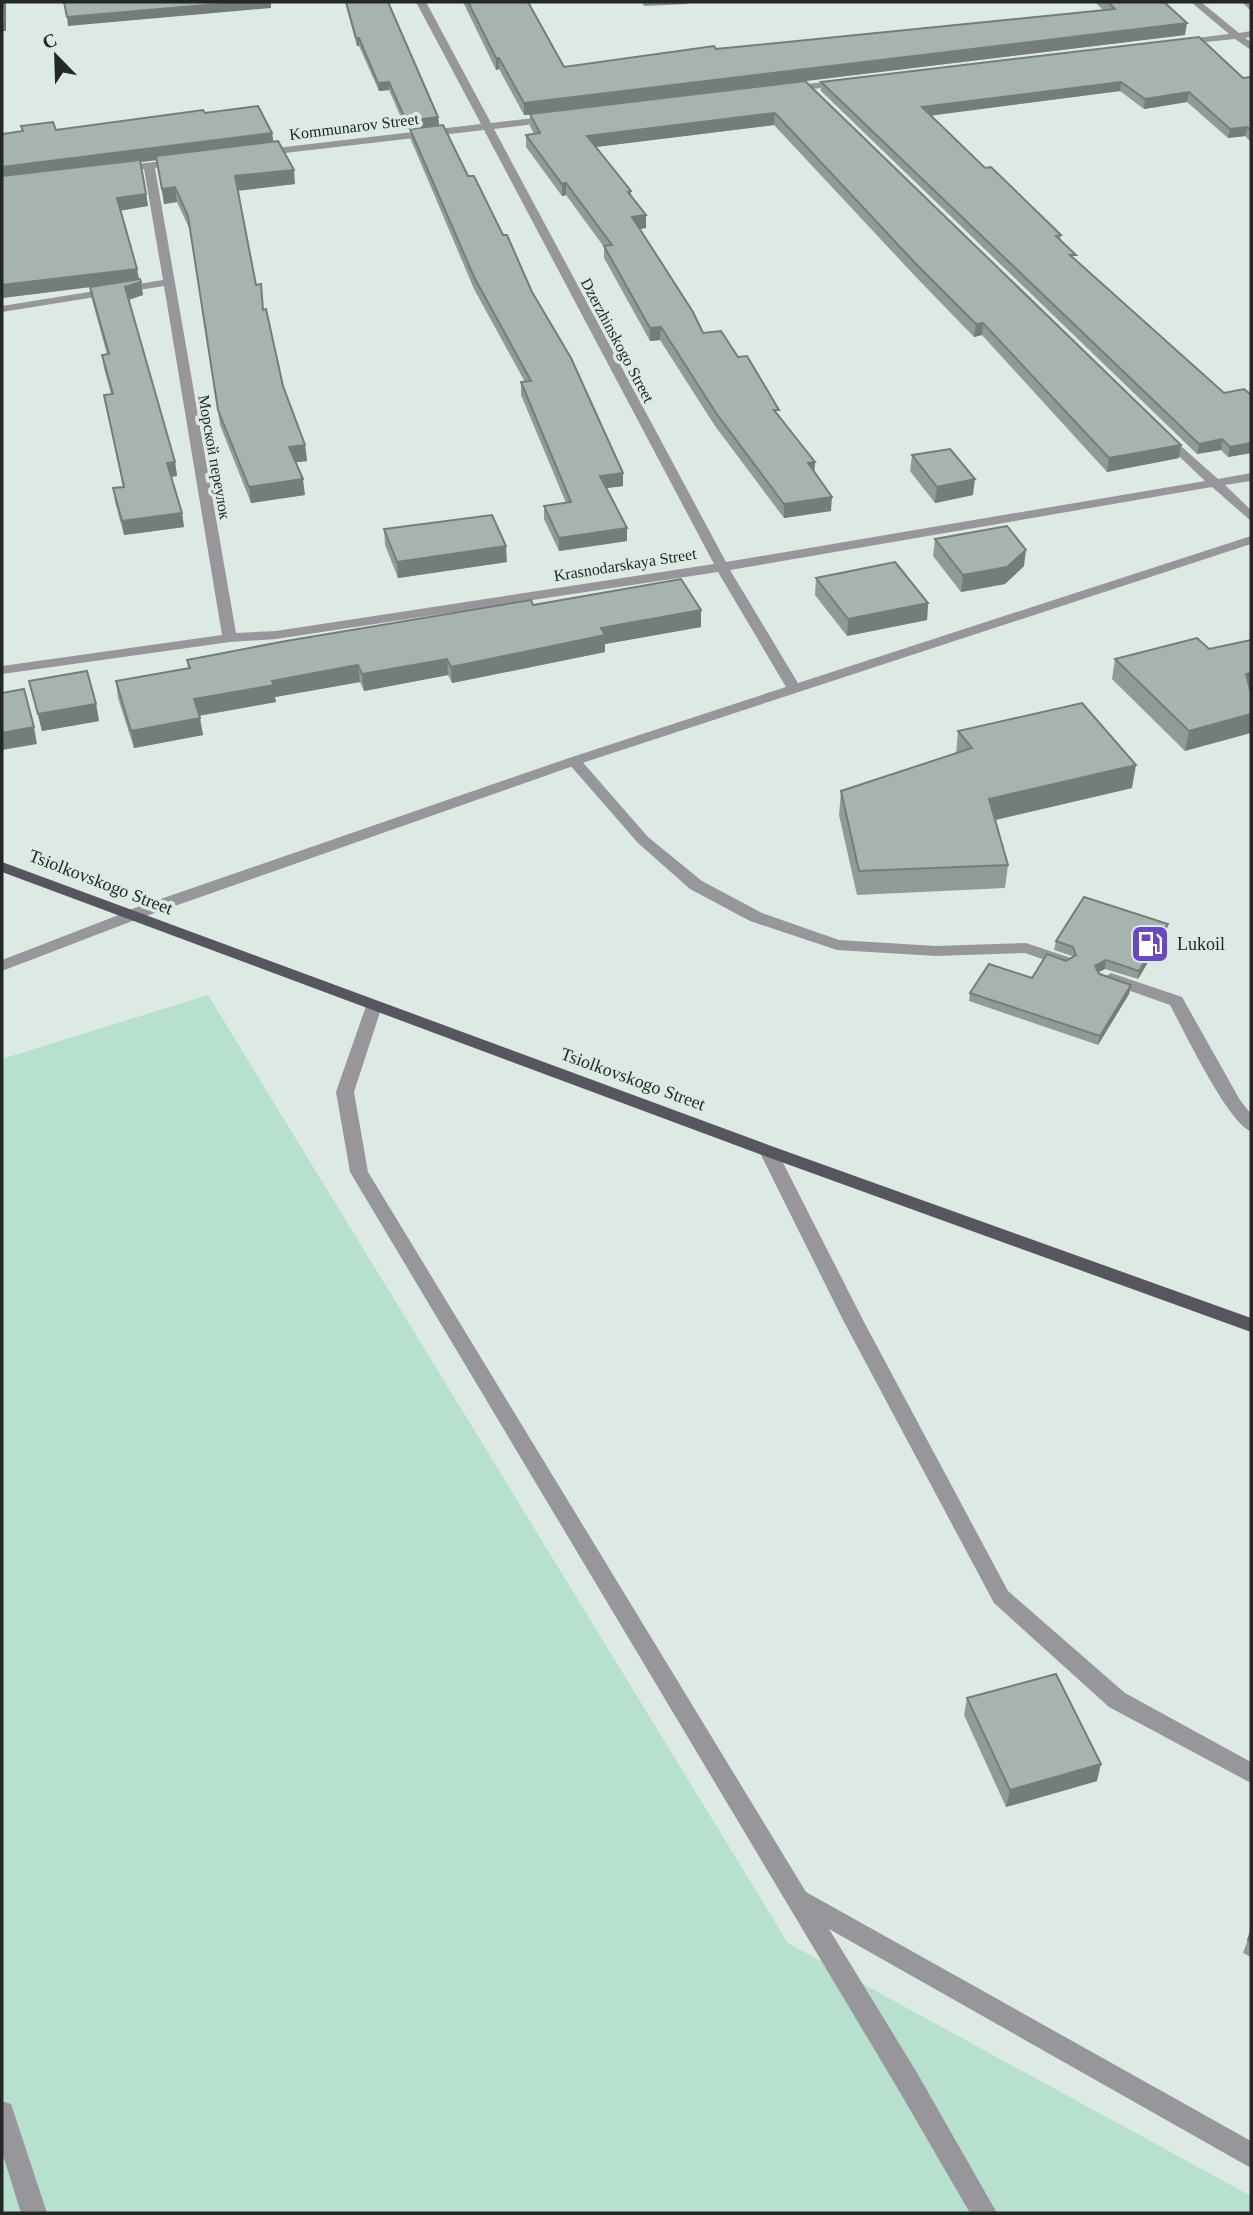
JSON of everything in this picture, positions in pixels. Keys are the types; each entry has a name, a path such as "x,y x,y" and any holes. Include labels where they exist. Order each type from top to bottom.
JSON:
{"main road":[{"name":"Tsiolkovskogo Street","path":"2,867 768,1152 1251,1325"}],"street":[{"name":"Dzerzhinskogo Street","path":"421,2 722,567 794,689"},
{"path":"1196,2 1251,47"},
{"path":"1171,44 1251,34"},
{"path":"780,90 861,81"},
{"path":"807,87 817,97"},
{"name":"Kommunarov Street","path":"243,155 566,117"},
{"path":"109,170 189,161"},
{"name":"Морской переулок","path":"149,166 230,638"},
{"path":"2,309 169,282"},
{"path":"1153,425 1251,517"},
{"name":"Krasnodarskaya Street","path":"2,670 230,638 276,635 722,567 1251,477"},
{"path":"2,966 129,916 574,761 1251,540"},
{"path":"574,761 643,840 696,885 756,917 837,945 936,951 1026,948 1065,962"},
{"path":"1104,976 1176,1001 1233,1104 1251,1125"},
{"path":"374,1006 345,1092 359,1172 984,2213"},
{"path":"768,1152 860,1334 1002,1597 1117,1700 1251,1773"},
{"path":"797,1899 1251,2154"},
{"path":"2,2113 34,2213"}],"green space":[{"path":"208,995 788,1943 1251,2196 1251,2213 2,2213 2,1059"}],"building":[{"path":"4,2 5,22 2,22"},
{"path":"64,2 241,2 67,17"},
{"path":"346,2 388,2 438,117 406,121 389,82 378,83 359,38 356,38"},
{"path":"468,2 528,2 564,67 714,46 716,49 1115,9 1108,2 1164,2 1187,23 524,103 499,58 496,58"},
{"path":"1199,37 1243,78 1250,77 1251,131 1247,127 1230,129 1189,92 1145,99 1121,82 922,107 985,168 991,167 1061,235 1056,236 1076,255 1070,255 1224,393 1244,389 1251,395 1251,443 1230,447 1222,439 1199,444 821,82"},
{"path":"805,81 1181,445 1109,458 983,323 976,324 916,264 775,113 587,136 631,191 628,192 646,215 632,217 693,312 703,333 721,331 738,357 747,356 779,410 774,410 815,462 808,463 832,497 784,504 716,413 661,327 650,328 604,246 612,245 526,135 540,133 530,114"},
{"path":"258,106 272,133 2,167 2,134 23,131 21,126 53,122 56,130 203,110 205,113"},
{"path":"443,125 468,176 474,176 503,235 507,235 532,292 571,358 623,473 600,476 627,528 559,538 544,506 571,502 521,382 531,381 474,277 410,129"},
{"path":"278,141 294,170 235,176 256,285 261,284 263,310 266,309 283,386 305,445 289,447 303,479 249,487 218,410 188,216 175,187 162,189 156,156"},
{"path":"140,160 146,194 117,198 137,269 2,285 2,176"},
{"path":"140,279 141,282 125,287 175,462 167,463 182,513 122,521 113,488 124,487 104,395 113,394 102,355 109,354 90,287"},
{"path":"950,449 975,479 937,487 912,455"},
{"path":"492,515 506,546 397,562 384,529"},
{"path":"1007,526 1026,550 1007,567 963,575 935,539"},
{"path":"895,562 928,603 848,619 816,578"},
{"path":"681,579 701,610 601,628 605,635 451,667 447,659 362,674 358,665 272,681 274,685 194,699 200,718 131,731 116,681 190,668 187,660 286,641 531,600 533,605"},
{"path":"1197,638 1209,649 1251,640 1251,673 1246,674 1251,693 1251,714 1189,731 1115,659"},
{"path":"87,671 96,704 38,714 29,681"},
{"path":"24,689 34,727 2,733 2,693"},
{"path":"1082,703 1136,765 989,799 1008,865 859,871 841,791 972,748 958,731"},
{"path":"1084,897 1168,924 1139,971 1106,960 1095,966 1099,974 1131,985 1100,1036 970,993 989,964 1032,978 1047,954 1066,961 1076,955 1073,947 1056,941"},
{"path":"1056,1674 1101,1764 1010,1790 967,1698"}],"place":[{"name":"Lukoil","path":"1150,944"}]}
